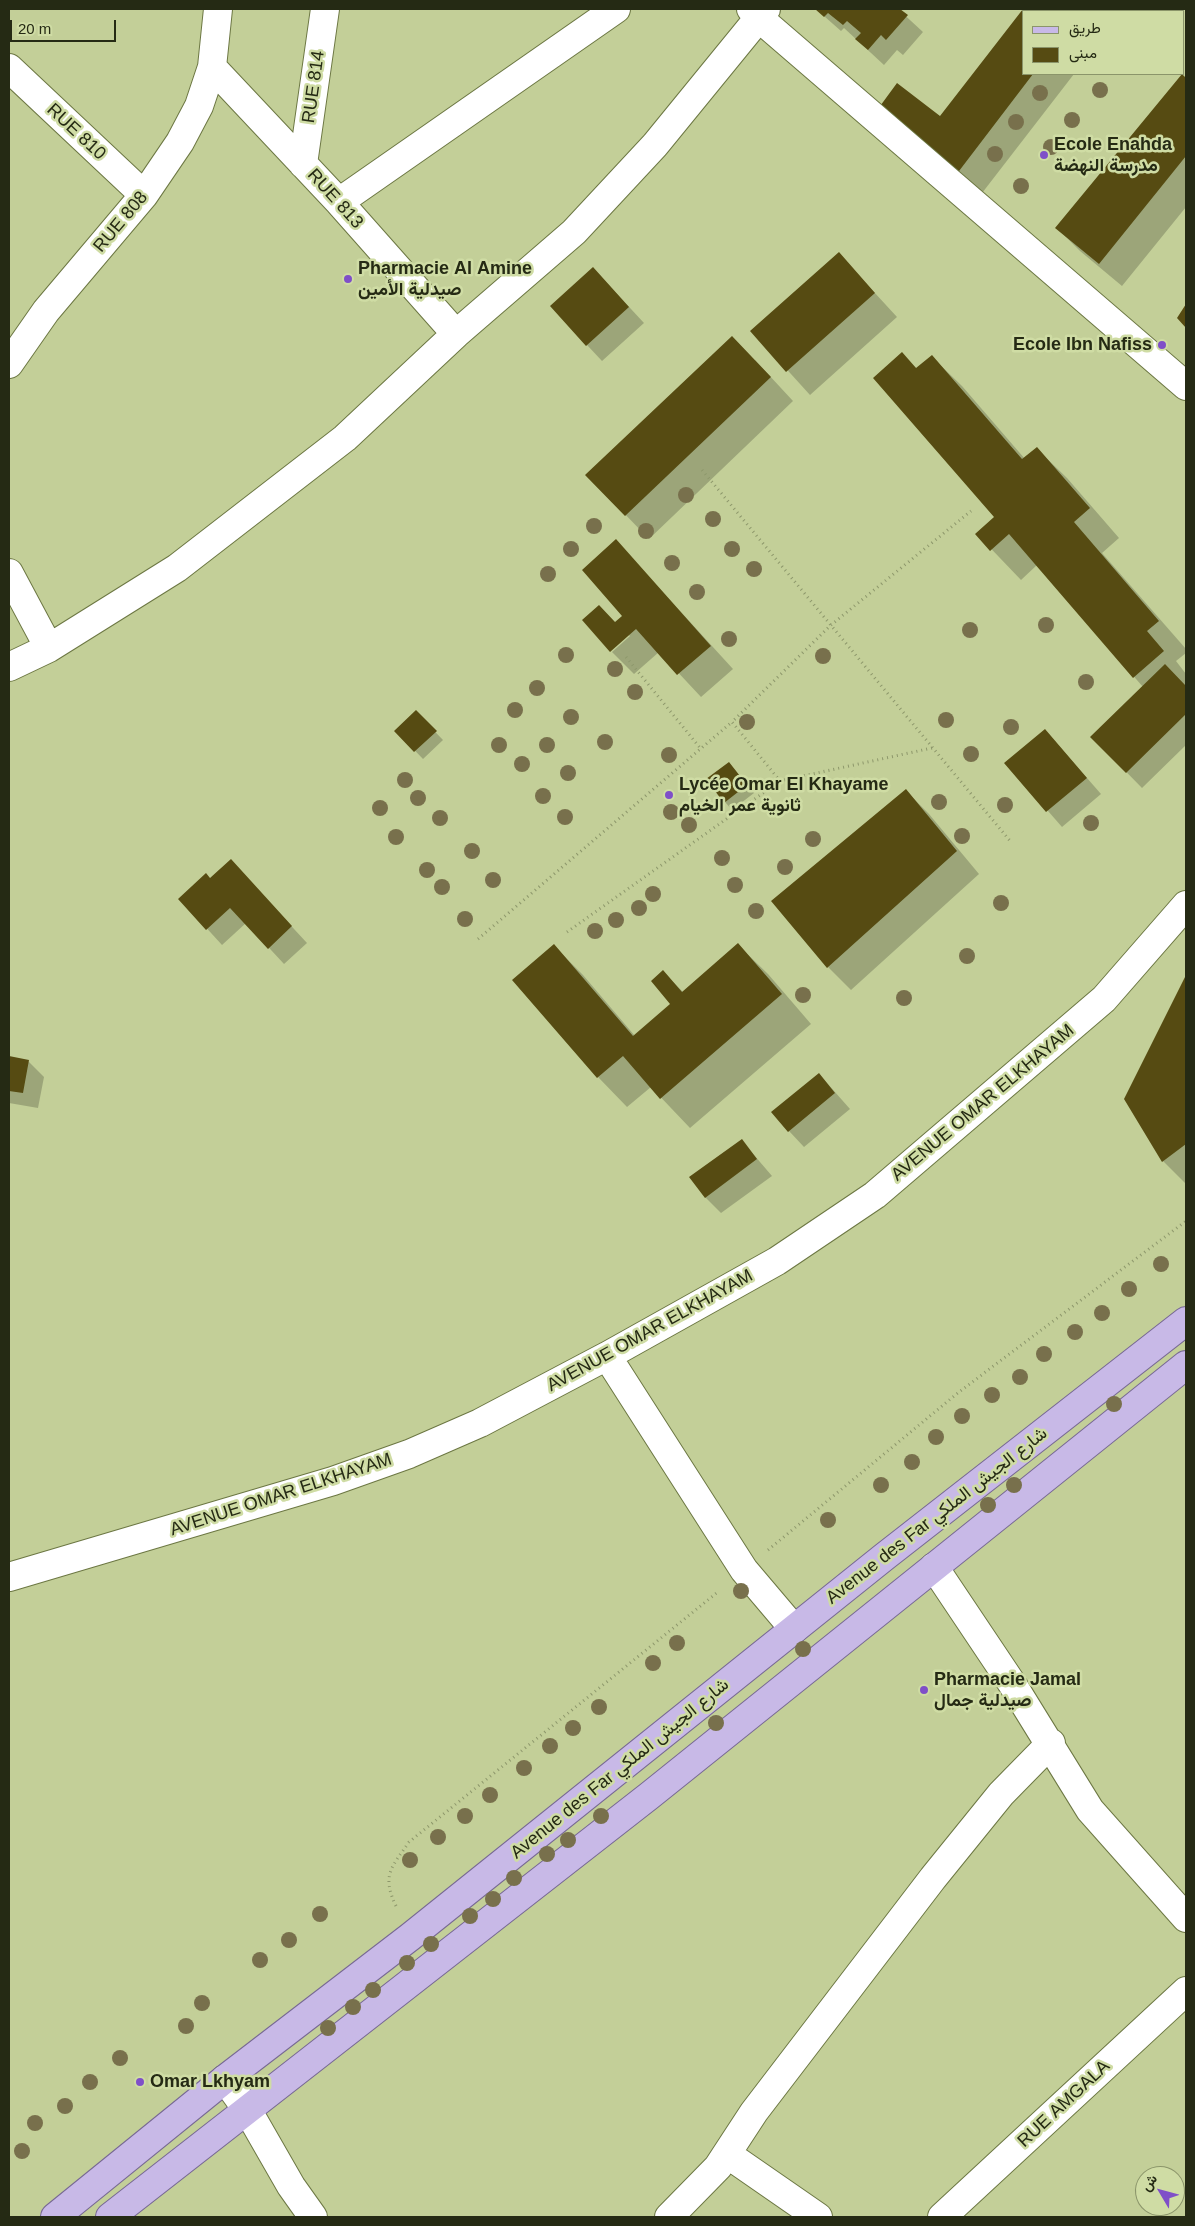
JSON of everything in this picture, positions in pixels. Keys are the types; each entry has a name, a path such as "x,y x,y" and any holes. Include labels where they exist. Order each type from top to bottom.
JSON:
{"main road":[{"name":"Avenue des Far شارع الجيش الملكي","path":"55,2217 225,2079 363,1975 794,1629 1186,1321"},
{"name":"Avenue des Far شارع الجيش الملكي","path":"110,2217 248,2111 656,1790 1186,1365"}],"street":[{"name":"RUE 808","path":"9,364 46,311 144,195 180,142 199,106 212,67 218,9"},
{"name":"RUE 814","path":"303,164 325,9"},
{"path":"339,202 616,9"},
{"path":"9,667 49,648 177,568 345,438 456,334 574,232 655,145 759,12 1186,386"},
{"name":"RUE 813","path":"212,67 339,202 456,334"},
{"name":"RUE 810","path":"9,68 144,195"},
{"path":"9,573 49,648"},
{"name":"AVENUE OMAR ELKHAYAM","path":"9,1577 333,1481 409,1454 480,1423 607,1356 777,1261 875,1194 1104,999 1186,905"},
{"path":"607,1356 744,1570 794,1629"},
{"path":"934,1567 1050,1743 1090,1810 1186,1918"},
{"path":"669,2217 718,2167 754,2112 927,1886 1001,1794 1050,1743"},
{"name":"RUE AMGALA","path":"942,2217 1186,1991"},
{"path":"225,2079 248,2111 290,2186 313,2217"},
{"path":"727,2154 818,2217"}],"path":[{"path":"702,470 1011,842"},
{"path":"478,939 732,722 831,625 971,511"},
{"path":"626,657 701,749"},
{"path":"732,722 780,781"},
{"path":"567,932 780,781 932,748"}],"building":[{"path":"815,9 900,9 908,15 886,40 881,35 868,50 855,39 861,33 847,21 843,25 828,13 824,17"},
{"path":"1023,9 1083,9 1082,10"},
{"path":"1022,10 1022,75 1032,75 956,175 875,113 897,83 940,116"},
{"path":"1183,75 1186,78 1186,156 1099,264 1055,228"},
{"path":"839,252 875,293 786,372 750,331"},
{"path":"593,267 629,307 586,346 550,306"},
{"path":"1186,304 1186,328 1177,318"},
{"path":"732,336 771,377 625,516 585,475"},
{"path":"902,352 916,368 932,355 1022,459 1037,447 1090,508 1074,522 1159,621 1147,631 1164,651 1133,678 1009,534 990,551 975,534 994,517 873,378"},
{"path":"616,539 711,646 677,675 636,629 610,652 582,620 599,605 615,622 622,616 582,570"},
{"path":"1165,664 1186,686 1186,714 1126,773 1090,737"},
{"path":"416,710 437,731 414,752 394,731"},
{"path":"1045,729 1087,778 1046,812 1004,763"},
{"path":"729,762 747,785 724,803 706,779"},
{"path":"906,789 957,851 827,968 771,901"},
{"path":"231,859 292,926 268,949 230,908 206,930 178,899 206,873 210,878"},
{"path":"738,943 782,994 660,1099 623,1056 597,1078 512,980 554,944 633,1036 670,1004 651,981 663,970 682,992"},
{"path":"1186,975 1186,1144 1162,1162 1124,1099"},
{"path":"9,1056 29,1060 23,1093 9,1091"},
{"path":"819,1073 835,1093 788,1132 771,1112"},
{"path":"742,1139 757,1159 705,1198 689,1177"}],"place":[{"name":"Ecole Enahda مدرسة النهضة","path":"1044,155"},
{"name":"Pharmacie Al Amine صيدلية الأمين","path":"348,279"},
{"name":"Ecole Ibn Nafiss","path":"1162,345"},
{"name":"Lycée Omar El Khayame ثانوية عمر الخيام","path":"669,795"},
{"name":"Pharmacie Jamal صيدلية جمال","path":"924,1690"},
{"name":"Omar Lkhyam","path":"140,2082"}]}
